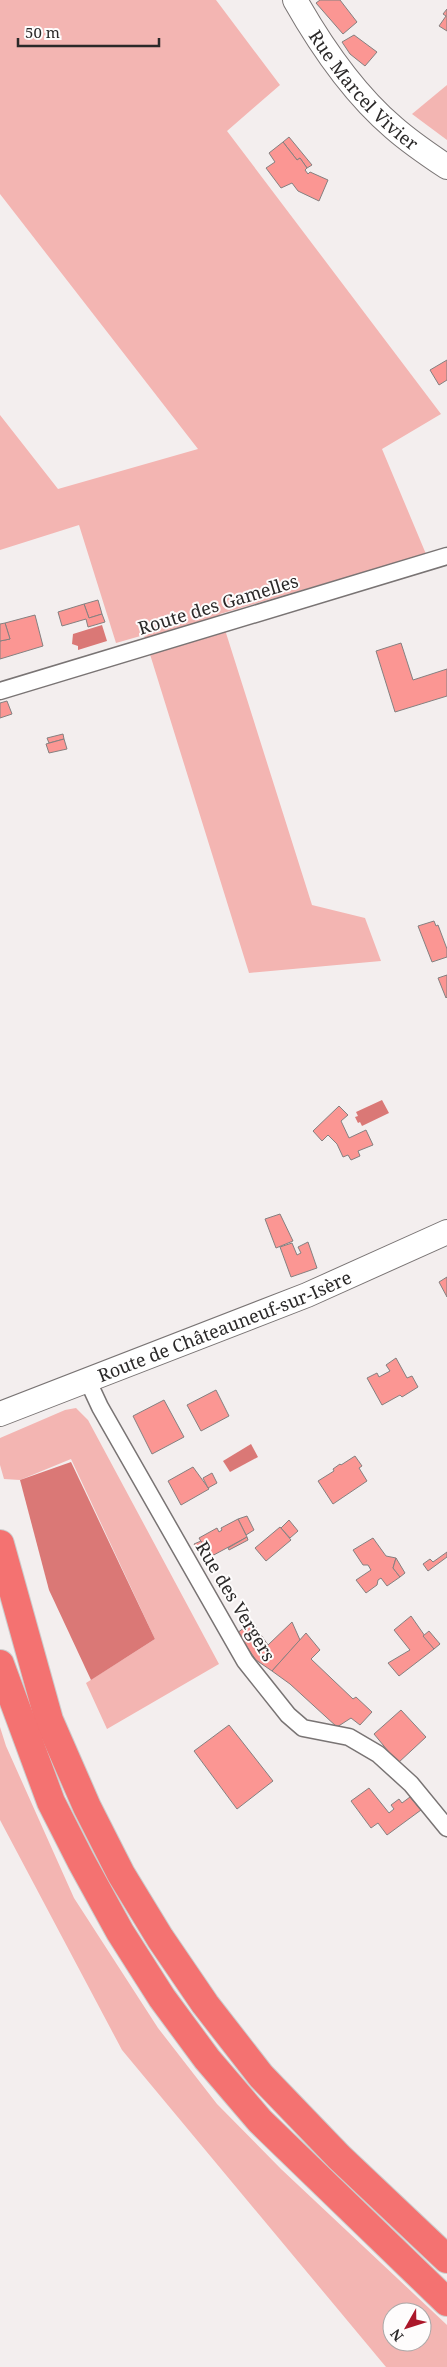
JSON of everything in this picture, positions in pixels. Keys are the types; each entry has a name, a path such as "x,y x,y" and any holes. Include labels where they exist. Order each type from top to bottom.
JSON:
{"highway":[{"path":"0,1544 49,1720 87,1807 121,1874 160,1938 206,2004 261,2076 339,2157 447,2259"},
{"path":"0,1664 52,1802 81,1861 116,1925 162,1998 207,2059 260,2121 447,2302"}],"main road":[{"name":"Rue Marcel Vivier","path":"295,0 326,50 370,106 394,128 447,167"},
{"name":"Route de Châteauneuf-sur-Isère","path":"7,1411 306,1295 447,1232"}],"street":[{"name":"Route des Gamelles","path":"0,691 447,556"},
{"name":"Rue des Vergers","path":"86,1379 100,1408 245,1661 288,1715 303,1728 350,1737 378,1754 410,1784 447,1828"}],"shaded area":[{"path":"0,0 216,0 280,85 227,131 441,414 382,449 426,554 220,614 312,905 365,918 381,961 249,973 144,635 116,643 79,525 0,550 0,415 58,489 198,449 0,194"},
{"path":"447,85 447,140 412,114"},
{"path":"102,625 107,641 78,650 78,646 72,644 73,634"},
{"path":"382,1100 389,1113 362,1126 360,1122 358,1123 355,1117 358,1116 356,1112"},
{"path":"76,1408 88,1420 219,1664 107,1729 86,1683 155,1639 71,1459 20,1480 4,1479 0,1465 0,1438 65,1410"},
{"path":"251,1444 258,1457 230,1472 223,1461"},
{"path":"71,1462 155,1639 91,1680 49,1590 20,1480"},
{"path":"0,1727 6,1746 74,1898 158,2028 217,2104 281,2169 423,2302 382,2302 382,2352 432,2352 432,2311 447,2325 447,2367 386,2367 122,2050 0,1820"}],"building":[{"path":"320,0 340,0 357,22 343,34 316,3"},
{"path":"447,9 447,31 439,26 446,16 443,14"},
{"path":"354,35 377,52 365,66 350,54 342,42"},
{"path":"289,137 312,165 307,168 300,158 297,160 283,142"},
{"path":"283,142 297,160 300,158 307,168 305,170 308,174 310,172 328,180 319,201 298,191 292,183 281,188 266,168 275,162 269,153"},
{"path":"447,360 447,380 439,385 430,370"},
{"path":"98,600 102,614 89,618 84,604"},
{"path":"84,604 89,618 102,614 105,622 88,627 86,619 62,626 58,612"},
{"path":"35,615 43,646 0,659 0,641 10,639 5,623"},
{"path":"5,623 10,639 0,641 0,624"},
{"path":"401,643 413,680 447,669 447,696 395,712 376,651"},
{"path":"7,701 12,714 0,718 0,703"},
{"path":"63,734 64,739 49,743 47,738"},
{"path":"64,739 67,749 49,753 46,744"},
{"path":"434,921 436,926 438,925 447,949 447,957 432,962 418,926"},
{"path":"447,975 447,997 446,998 438,978"},
{"path":"339,1106 348,1115 341,1121 349,1138 366,1130 373,1145 358,1151 360,1156 351,1160 348,1155 343,1157 337,1144 328,1135 322,1141 313,1131"},
{"path":"280,1214 293,1241 276,1248 265,1219"},
{"path":"308,1242 317,1268 291,1277 280,1247 292,1243 297,1255 301,1253 298,1247"},
{"path":"447,1277 447,1297 439,1282"},
{"path":"396,1358 407,1378 412,1376 418,1387 402,1397 400,1395 382,1405 367,1378 377,1373 379,1377 390,1371 386,1365"},
{"path":"216,1390 229,1416 201,1431 187,1405"},
{"path":"164,1400 184,1437 152,1454 133,1416"},
{"path":"355,1456 362,1466 359,1468 367,1481 333,1504 318,1481 334,1471 333,1469 340,1464"},
{"path":"193,1467 209,1489 181,1505 168,1481"},
{"path":"212,1473 217,1483 208,1488 203,1478"},
{"path":"247,1516 254,1530 246,1535 238,1519"},
{"path":"238,1519 247,1537 210,1557 199,1538 217,1528 219,1532 222,1530 221,1528"},
{"path":"289,1520 298,1531 290,1538 281,1528"},
{"path":"280,1527 291,1540 266,1561 255,1548"},
{"path":"247,1537 248,1540 229,1550 228,1548"},
{"path":"373,1538 386,1556 396,1558 393,1568 400,1577 387,1586 381,1578 378,1580 377,1585 366,1593 356,1580 371,1570 368,1565 363,1565 353,1550"},
{"path":"201,1541 205,1549 199,1553 194,1544"},
{"path":"447,1552 447,1557 428,1571 423,1564 430,1559 433,1562"},
{"path":"396,1558 405,1573 400,1577 393,1568"},
{"path":"411,1616 434,1649 399,1676 388,1663 410,1650 394,1630"},
{"path":"252,1622 268,1645 292,1622 300,1640 272,1671 256,1660 237,1633"},
{"path":"429,1631 440,1644 434,1649 423,1636"},
{"path":"306,1633 320,1650 311,1659 353,1699 356,1697 372,1712 360,1725 351,1718 337,1727 290,1684 272,1671"},
{"path":"401,1710 426,1737 398,1763 374,1734"},
{"path":"229,1725 273,1781 237,1809 194,1751"},
{"path":"369,1788 389,1813 394,1809 391,1805 399,1799 402,1803 410,1797 421,1810 387,1835 378,1823 371,1828 351,1801"}]}
